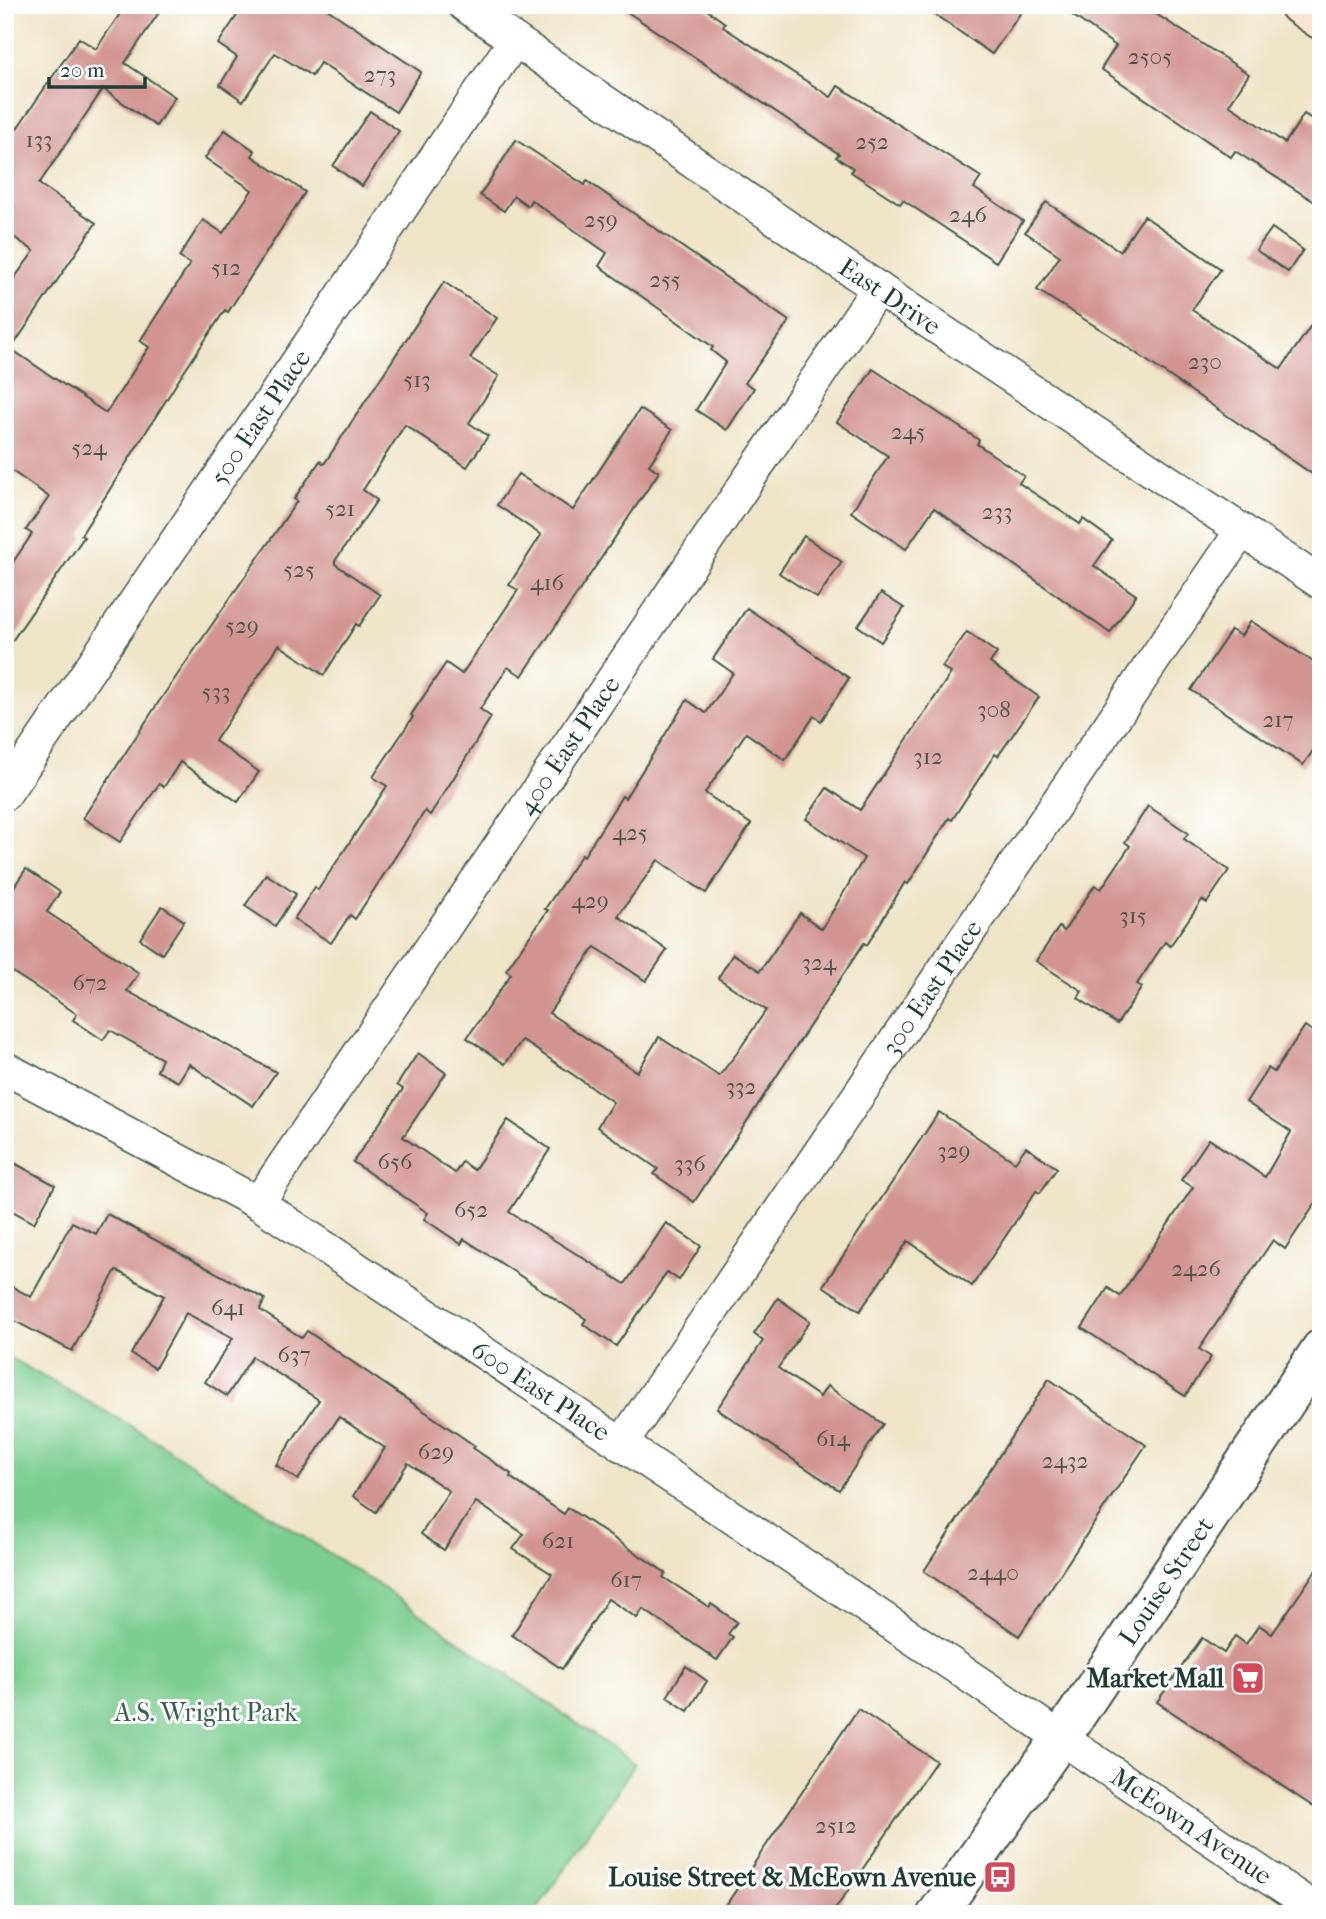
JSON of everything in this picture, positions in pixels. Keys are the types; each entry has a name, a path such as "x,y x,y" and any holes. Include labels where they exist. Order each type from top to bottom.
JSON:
{"main road":[{"path":"1299,5 1321,20"}],"street":[{"name":"East Drive","path":"464,5 878,288 1321,583"},
{"name":"500 East Place","path":"5,794 515,40"},
{"name":"400 East Place","path":"258,1203 878,288"},
{"name":"300 East Place","path":"621,1445 1242,530"},
{"name":"600 East Place","path":"5,1068 258,1203 1061,1738"},
{"name":"Louise Street","path":"937,1914 1061,1738 1321,1349"},
{"name":"McEown Avenue","path":"1061,1738 1321,1913"}],"green space":[{"name":"A.S. Wright Park","path":"5,1355 142,1432 383,1588 635,1764 534,1914 5,1914"}],"building":[{"path":"126,5 164,5 125,63 175,97 156,126 103,89 39,184 96,223 11,349 106,413 149,347 140,341 190,264 179,257 203,220 223,233 252,190 205,158 225,130 255,151 252,156 305,192 228,312 225,310 180,378 81,535 84,537 5,651 5,574 32,534 26,530 49,497 5,466 5,291 34,251 5,231 5,146 79,38 96,49"},
{"path":"244,5 321,5 421,72 396,112 320,63 312,76 275,53 243,101 220,85 237,57 218,44"},
{"path":"617,5 700,5 725,23 723,27 831,97 838,86 981,177 974,188 1023,221 996,262 903,200 900,204 851,172 853,168 836,157 839,154"},
{"path":"921,5 1026,5 992,54"},
{"path":"1058,5 1142,5 1249,74 1229,105 1285,143 1304,114 1321,125 1321,206 1235,151 1231,157 1101,69 1116,46"},
{"path":"370,111 399,131 362,186 333,166"},
{"path":"516,140 585,185 587,181 789,321 745,383 754,388 727,430 696,410 726,362 711,350 713,347 599,266 607,253 531,200 528,206 514,196 504,211 480,195"},
{"path":"1046,202 1120,251 1144,216 1221,269 1192,310 1281,369 1321,311 1321,480 1108,334 1037,290 1060,256 1025,232"},
{"path":"1272,228 1303,250 1288,272 1256,250"},
{"path":"444,282 497,318 470,358 499,376 469,423 488,436 467,467 405,425 363,490 377,500 335,561 335,564 380,595 359,626 356,624 324,675 279,645 215,741 259,772 238,802 180,762 164,787 159,784 120,842 83,818 156,706 297,501 294,499 320,461 324,464"},
{"path":"873,369 979,440 977,444 1024,476 1019,483 1080,524 1083,519 1112,540 1094,566 1136,595 1110,633 934,508 906,549 851,512 888,456 837,422"},
{"path":"640,409 672,430 649,465 659,472 522,676 508,667 480,709 491,717 430,815 425,811 355,919 350,915 331,943 294,919 315,887 318,890 387,786 373,777 413,717 411,715 446,663 462,674 518,590 509,585 541,535 497,505 518,474 573,510"},
{"path":"804,536 842,562 817,598 779,573"},
{"path":"881,593 904,608 881,642 858,626"},
{"path":"747,608 849,678 821,721 814,716 785,760 746,733 705,793 751,824 706,893 658,860 618,916 667,950 646,981 595,947 549,1013 637,1072 659,1037 719,1076 737,1053 766,1010 718,978 733,954 760,971 800,913 822,929 864,858 806,819 827,788 860,810 951,673 942,667 967,632 997,653 990,663 1039,697 998,756 995,754 952,820 949,818 908,884 905,882 867,945 864,943 694,1202 654,1174 658,1169 597,1127 613,1102 522,1040 505,1064 467,1038 511,974 506,970 548,910 545,909 582,854 584,856 622,796 625,798 687,700 706,713 733,673 713,659"},
{"path":"1251,621 1321,667 1321,739 1303,765 1191,690 1231,630 1241,636"},
{"path":"1148,806 1188,833 1184,839 1229,870 1207,903 1202,900 1170,946 1165,942 1137,984 1142,987 1117,1024 1078,998 1082,991 1036,961 1059,927 1064,931 1095,885 1101,889 1130,846 1125,842"},
{"path":"26,869 60,892 47,912 139,973 127,991 276,1072 253,1106 189,1064 178,1082 157,1071 162,1059 110,1030 103,1040 73,1020 77,1014 5,967 5,900"},
{"path":"266,874 296,894 275,926 245,906"},
{"path":"162,906 184,921 162,954 140,939"},
{"path":"1305,1026 1321,1037 1321,1195 1285,1249 1273,1240 1199,1349 1211,1357 1185,1396 1082,1328 1108,1288 1120,1296 1193,1187 1181,1180 1209,1139 1265,1177 1291,1132 1246,1102 1268,1068 1274,1072"},
{"path":"418,1053 446,1073 403,1137 455,1173 462,1162 474,1170 508,1120 550,1149 509,1212 625,1284 666,1223 701,1246 679,1280 667,1272 616,1346 583,1324 586,1319 464,1239 461,1244 424,1219 428,1213 353,1162 403,1089 397,1085"},
{"path":"939,1112 1015,1162 1026,1147 1057,1168 1040,1193 1036,1191 972,1286 908,1241 860,1311 823,1286"},
{"path":"5,1158 55,1185 34,1223 5,1207"},
{"path":"107,1214 265,1299 260,1310 302,1338 307,1331 475,1446 473,1448 511,1474 510,1477 564,1514 568,1508 666,1573 663,1577 737,1622 728,1634 733,1637 717,1660 643,1609 637,1618 608,1599 562,1669 512,1635 552,1574 513,1549 524,1534 476,1502 444,1550 421,1534 449,1491 408,1463 376,1512 353,1496 385,1448 339,1417 298,1480 276,1465 319,1400 252,1357 227,1396 205,1382 233,1338 186,1313 155,1368 131,1354 164,1296 116,1270 72,1351 5,1316 5,1283 31,1297 72,1222 96,1234"},
{"path":"778,1298 810,1321 778,1368 820,1397 827,1386 883,1424 839,1490 717,1409 763,1341 754,1334"},
{"path":"1049,1379 1146,1445 1019,1636 924,1571"},
{"name":"Market Mall","path":"1321,1563 1321,1812 1157,1702 1202,1638 1224,1653 1235,1636 1246,1644 1259,1625 1272,1634"},
{"path":"686,1666 707,1681 688,1711 667,1697"},
{"path":"858,1709 936,1761 832,1914 720,1914"}],"place":[{"name":"Market Mall","path":"1248,1678"},
{"name":"Louise Street & McEown Avenue","path":"1000,1877"}]}
